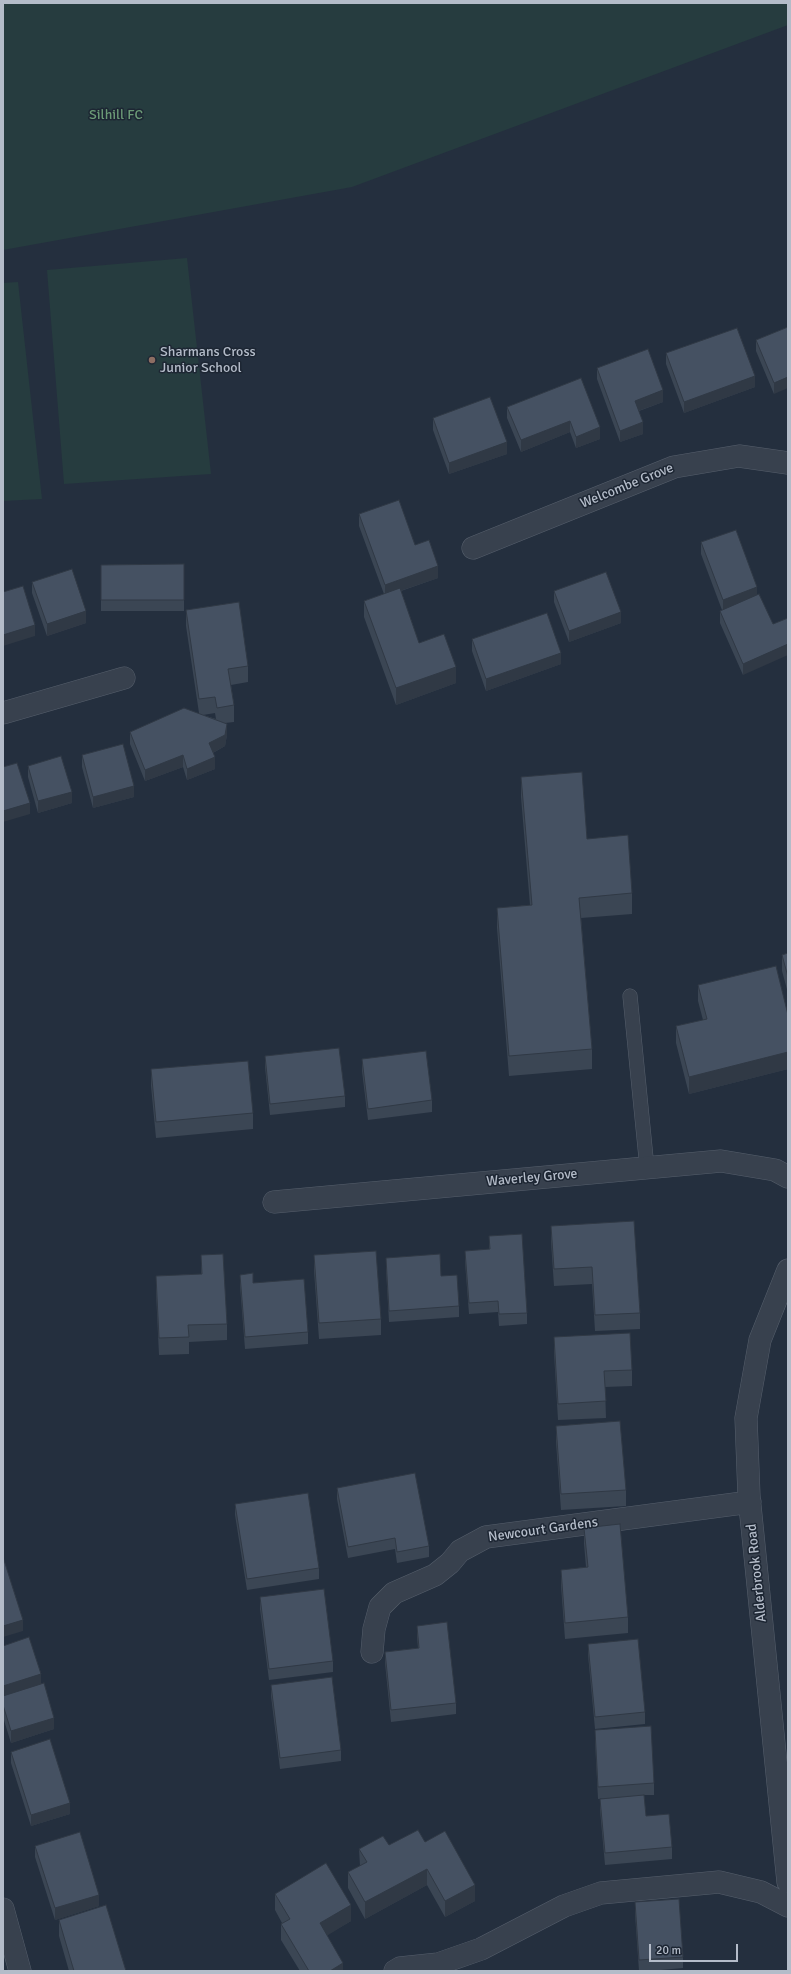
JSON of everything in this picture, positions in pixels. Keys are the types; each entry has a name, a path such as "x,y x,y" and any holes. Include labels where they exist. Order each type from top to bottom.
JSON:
{"street":[{"name":"Welcombe Grove","path":"473,548 674,466 739,456 788,463"},
{"path":"3,713 124,678"},
{"name":"Waverley Grove","path":"274,1202 721,1161 775,1170 788,1177"},
{"name":"Alderbrook Road","path":"788,1270 760,1340 746,1418 750,1502 788,1882"},
{"name":"Newcourt Gardens","path":"372,1652 374,1629 380,1607 394,1593 435,1575 460,1551 486,1537 750,1502"},
{"path":"395,1971 400,1968 438,1964 481,1949 564,1906 601,1893 719,1882 760,1892 788,1906"},
{"path":"3,1909 20,1971"}],"lane":[{"path":"630,996 647,1168"}],"green space":[{"name":"Silhill FC","path":"3,3 788,3 788,25 352,187 3,250"},
{"path":"187,258 211,474 64,484 47,270"},
{"path":"18,282 42,499 3,501 3,283"}],"building":[{"path":"788,327 788,377 774,383 756,340"},
{"path":"737,328 755,376 684,402 666,353"},
{"path":"648,349 663,390 635,401 643,422 620,431 597,368"},
{"path":"581,378 600,427 576,437 570,421 521,440 507,407"},
{"path":"490,397 507,442 449,463 433,418"},
{"path":"399,500 415,545 429,540 438,566 385,585 359,514"},
{"path":"736,530 757,587 723,600 701,542"},
{"path":"184,564 184,600 101,600 101,565"},
{"path":"72,569 86,611 47,624 32,582"},
{"path":"606,572 621,612 569,631 554,591"},
{"path":"23,586 35,625 3,635 3,592"},
{"path":"400,588 419,643 444,634 456,667 396,688 364,601"},
{"path":"759,594 773,624 788,618 788,644 743,664 720,611"},
{"path":"239,602 248,666 228,669 234,705 217,708 215,697 199,699 186,610"},
{"path":"547,613 561,653 486,679 472,639"},
{"path":"184,708 227,724 225,735 209,743 215,757 187,769 183,755 145,770 130,732"},
{"path":"123,744 134,786 93,797 82,755"},
{"path":"61,756 72,792 38,801 28,766"},
{"path":"17,763 30,803 3,811 3,767"},
{"path":"582,772 587,839 628,835 632,893 579,898 592,1049 509,1056 497,908 532,905 521,777"},
{"path":"788,953 788,977 782,955"},
{"path":"776,966 788,1015 788,1052 689,1077 676,1026 707,1019 698,985"},
{"path":"339,1048 345,1096 270,1104 265,1056"},
{"path":"426,1051 432,1100 368,1109 362,1059"},
{"path":"248,1061 253,1113 156,1122 151,1069"},
{"path":"634,1221 640,1313 595,1315 592,1267 554,1269 551,1226"},
{"path":"522,1234 527,1313 499,1314 498,1301 469,1303 465,1251 490,1249 489,1236"},
{"path":"376,1251 381,1319 319,1323 314,1255"},
{"path":"223,1254 227,1324 188,1325 189,1337 159,1338 156,1276 202,1274 201,1255"},
{"path":"440,1254 441,1276 457,1275 459,1306 389,1311 386,1258"},
{"path":"253,1273 253,1283 304,1279 308,1332 245,1337 240,1275"},
{"path":"630,1333 632,1370 604,1371 606,1401 558,1404 554,1337"},
{"path":"620,1421 626,1490 561,1494 556,1426"},
{"path":"415,1473 429,1546 397,1552 395,1538 348,1547 337,1488"},
{"path":"308,1493 319,1568 247,1579 235,1504"},
{"path":"620,1524 628,1617 565,1623 561,1570 588,1567 584,1528"},
{"path":"3,1557 23,1620 3,1626"},
{"path":"324,1589 333,1661 269,1669 260,1597"},
{"path":"447,1622 456,1703 391,1710 385,1652 419,1648 417,1626"},
{"path":"29,1637 41,1674 3,1686 3,1646"},
{"path":"638,1639 645,1712 595,1717 588,1644"},
{"path":"332,1677 341,1750 280,1758 271,1685"},
{"path":"44,1683 54,1718 11,1731 3,1705 3,1696"},
{"path":"651,1726 654,1783 598,1787 595,1730"},
{"path":"50,1739 70,1803 31,1815 11,1752"},
{"path":"644,1795 646,1816 669,1814 672,1847 605,1853 600,1799"},
{"path":"418,1830 425,1842 445,1831 475,1885 445,1901 427,1869 365,1902 348,1872 367,1862 359,1849 383,1836 389,1845"},
{"path":"80,1832 99,1895 55,1908 35,1846"},
{"path":"326,1863 351,1905 320,1923 343,1963 330,1971 309,1971 281,1924 290,1919 275,1894"},
{"path":"679,1899 683,1957 639,1960 635,1902"},
{"path":"106,1905 126,1971 74,1971 59,1920"}],"place":[{"name":"Sharmans Cross Junior School","path":"152,360"}]}
